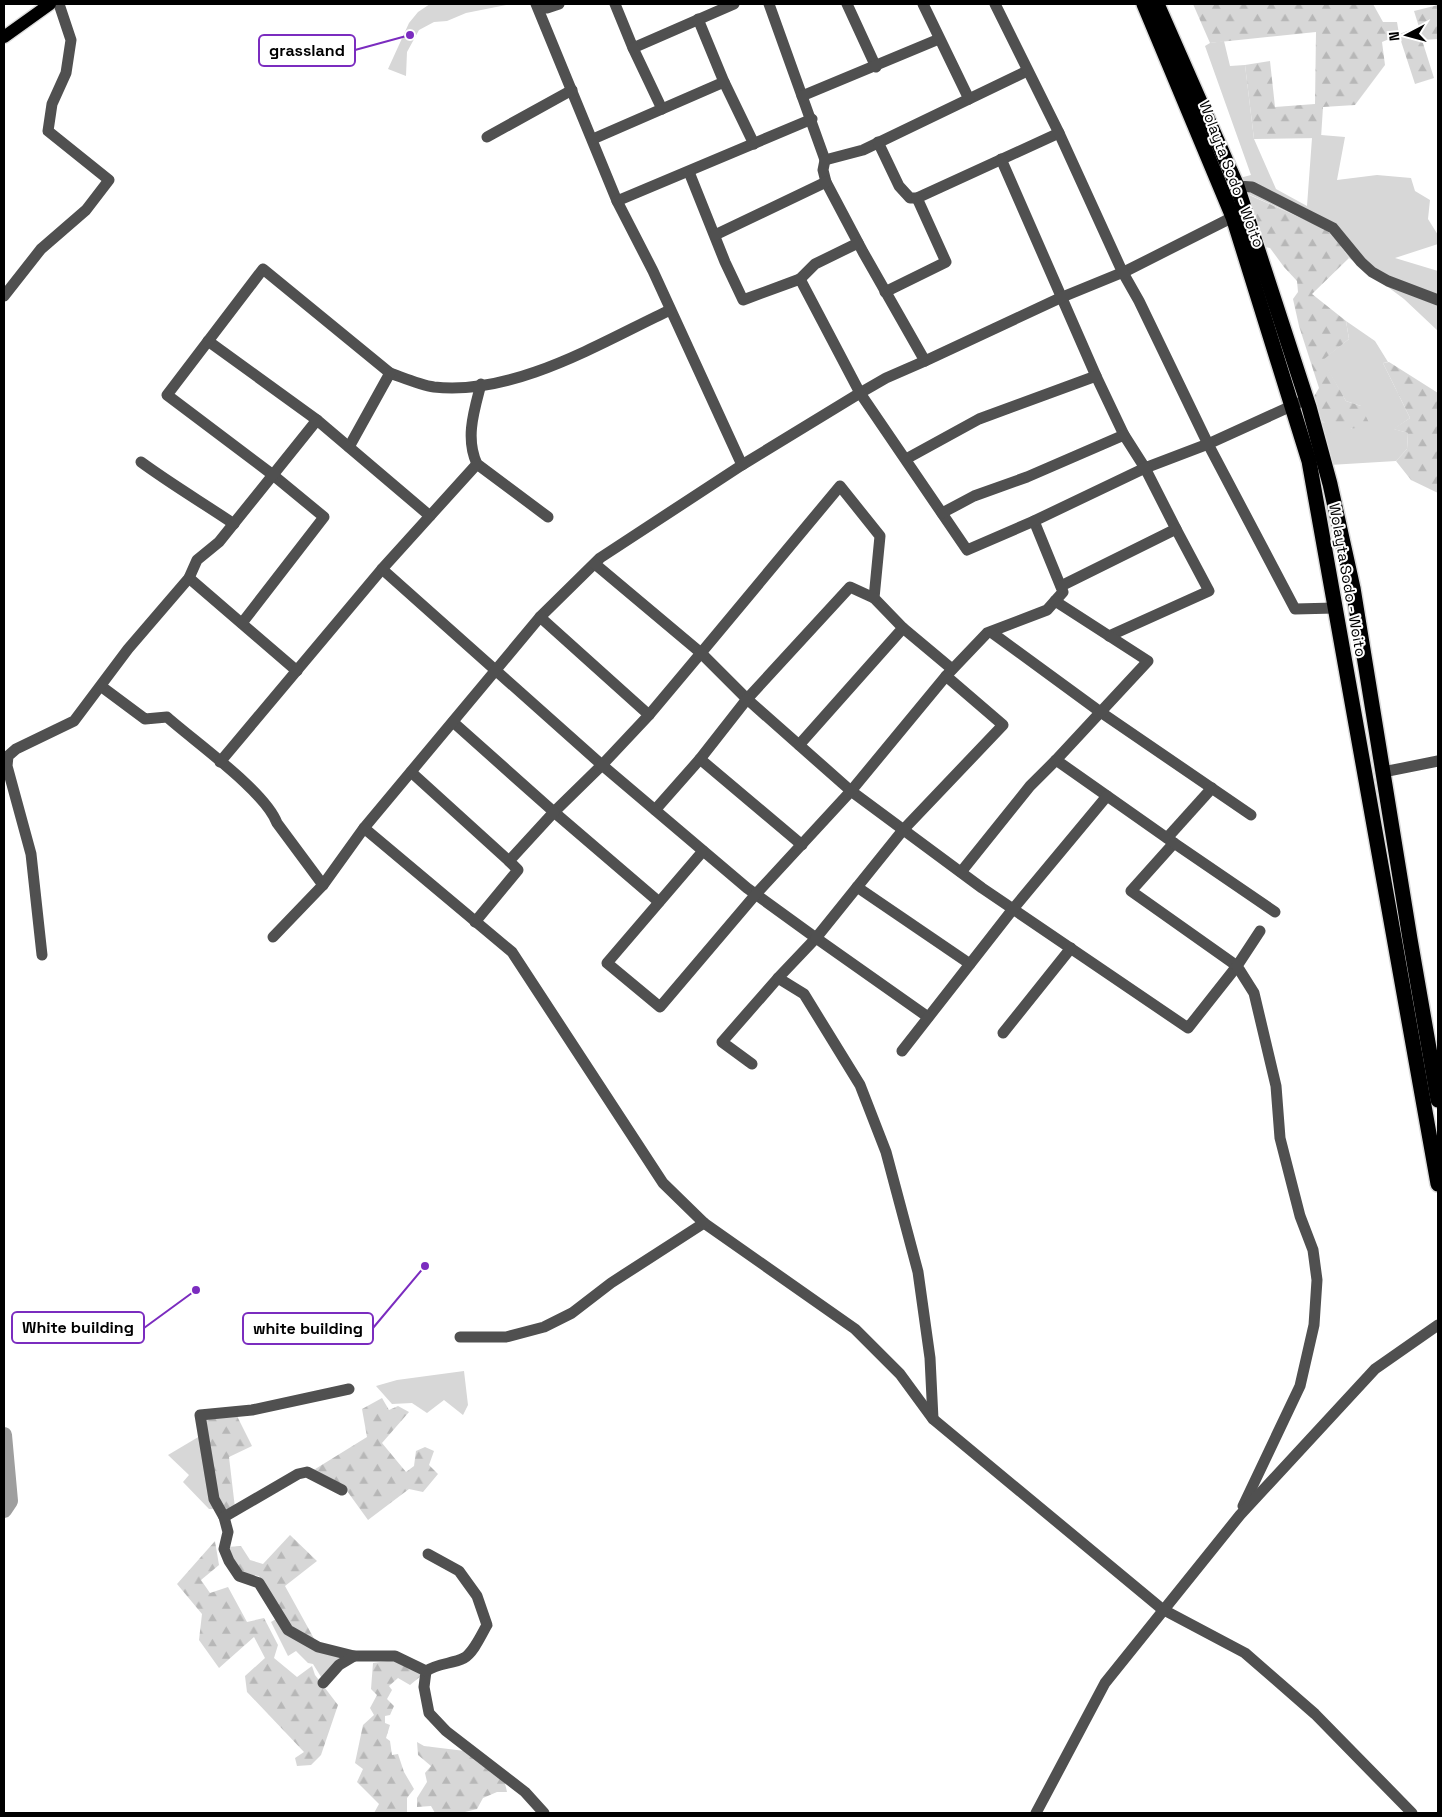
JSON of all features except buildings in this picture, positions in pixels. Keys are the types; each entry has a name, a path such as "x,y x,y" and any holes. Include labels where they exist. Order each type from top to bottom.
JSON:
{"highway":[{"name":"Wolayta Sodo - Woito","path":"1144,4 1233,217 1309,461 1438,1184"},
{"name":"Wolayta Sodo - Woito","path":"1157,4 1237,186 1307,399 1330,484 1353,588 1438,1100"},
{"path":"1342,646 1362,643"}],"main road":[{"path":"4,37 43,6"}],"street":[{"path":"4,296 41,249 86,210 109,180 48,131 52,104 66,73 71,40 59,4"},
{"path":"536,4 618,201 742,465"},
{"path":"545,4 547,8 559,4"},
{"path":"615,4 633,48 662,109"},
{"path":"633,48 734,4"},
{"path":"769,4 812,119 825,160 822,170 826,182 885,292 925,361"},
{"path":"846,4 876,67"},
{"path":"923,4 969,99"},
{"path":"995,4 1059,133 1122,271 1139,301 1208,444 1295,609 1335,608"},
{"path":"698,20 724,82 754,144"},
{"path":"802,96 876,67 939,39"},
{"path":"825,160 863,150 1027,71"},
{"path":"593,139 724,82"},
{"path":"487,137 572,90"},
{"path":"618,201 812,119"},
{"path":"878,142 899,186 910,198 917,198 1059,133"},
{"path":"1001,159 1060,298 1124,435 1145,468 1209,591 1109,636"},
{"path":"689,172 715,234 724,262 743,300 800,279 815,264 858,243"},
{"path":"715,234 826,182"},
{"path":"1237,186 1252,187 1333,228 1361,262 1372,272 1388,281 1438,300"},
{"path":"885,292 946,262 917,198"},
{"path":"273,937 323,885 364,828 540,618 600,558 742,465 860,393 1233,217"},
{"path":"242,623 324,517 166,395 263,270 390,374 433,387 509,380 560,362 670,310"},
{"path":"800,279 860,393 967,550 1034,521 1145,468 1208,444 1307,399"},
{"path":"208,340 317,420 430,516"},
{"path":"349,447 390,374"},
{"path":"906,459 979,420 1096,376"},
{"path":"481,384 473,413 471,435 472,451 477,464 548,517"},
{"path":"42,955 31,854 5,761 16,749 74,721 92,696 102,687 128,649 189,578 198,560 219,542 317,420"},
{"path":"942,513 974,496 1027,477 1124,435"},
{"path":"141,462 176,488 194,497 234,524"},
{"path":"220,762 382,569 477,464"},
{"path":"508,861 649,715 840,486 880,536 874,598"},
{"path":"703,851 607,964 660,1007 756,894 852,791 949,673 991,632 1047,610 1063,592 1034,521"},
{"path":"1061,586 1176,529"},
{"path":"595,564 701,653 747,699 852,791 1013,909 1188,1028 1237,966 1260,931"},
{"path":"382,569 602,765 703,851 756,894 928,1017"},
{"path":"189,578 297,671"},
{"path":"655,810 700,759 747,699 850,587 874,598 1003,725 903,830 816,938 722,1042 752,1064"},
{"path":"961,872 1030,786 1148,661 1055,601"},
{"path":"540,618 649,715"},
{"path":"800,745 903,628"},
{"path":"991,632 1099,711 1250,815"},
{"path":"102,687 145,719 167,717 265,802 277,823 323,885"},
{"path":"453,722 659,902"},
{"path":"700,759 802,845"},
{"path":"1056,760 1276,912"},
{"path":"1383,772 1438,761"},
{"path":"411,772 518,870 475,922"},
{"path":"1212,788 1131,891 1237,966 1254,992 1276,1086 1280,1138 1300,1216 1313,1250 1316,1280 1314,1325 1300,1386 1240,1514"},
{"path":"902,1051 1013,909 1107,796"},
{"path":"364,828 512,952 663,1183 704,1223 855,1329 900,1374 933,1419 1162,1609 1245,1653 1315,1714 1412,1813"},
{"path":"857,887 970,964"},
{"path":"1003,1033 1071,948"},
{"path":"778,978 804,994 860,1085 886,1152 918,1272 930,1358 933,1419"},
{"path":"460,1337 506,1337 544,1327 572,1313 611,1284 704,1223"},
{"path":"1036,1813 1105,1683 1162,1609 1240,1514 1375,1369 1438,1325"},
{"path":"349,1389 252,1410 200,1416 214,1500 224,1517 228,1532 224,1549 238,1576 259,1583 288,1630 318,1647 354,1656 395,1656 426,1671"},
{"path":"224,1517 298,1474 307,1472 342,1490"},
{"path":"426,1671 437,1664 462,1659 469,1654 487,1625 477,1596 458,1571 428,1554"},
{"path":"323,1683 340,1665 354,1656"},
{"path":"426,1671 424,1687 429,1713 446,1730 524,1792 544,1813"}],"green space":[{"path":"430,4 511,4 466,13 447,21 434,22 419,30 407,52 406,76 388,69 409,23 418,12"},
{"path":"1193,4 1373,4 1383,22 1397,22 1399,34 1419,27 1414,11 1438,5 1438,39 1422,40 1434,78 1415,84 1399,35 1382,42 1385,65 1355,105 1323,107 1321,138 1254,139 1245,65 1270,61 1275,107 1315,104 1316,32 1210,43"},
{"path":"1224,41 1230,66 1245,65 1254,139 1276,189 1307,206 1312,138 1320,138 1321,135 1345,137 1337,180 1377,175 1411,178 1415,191 1430,200 1428,219 1438,235 1438,244 1395,258 1438,271 1438,331 1404,299 1349,258 1338,241 1324,228 1241,191 1228,195 1224,182 1251,175 1205,46 1210,43"},
{"path":"1240,191 1324,228 1338,241 1349,258 1312,294 1346,321 1349,339 1323,360 1346,401 1361,406 1370,425 1331,433 1324,422 1302,417 1319,388 1299,326 1293,299 1298,292 1297,281 1270,248 1260,246 1228,195"},
{"path":"1346,321 1375,341 1388,362 1383,363 1410,418 1394,429 1408,433 1407,449 1396,461 1313,466 1302,417 1351,429 1359,426 1361,406 1346,401 1322,360 1349,339"},
{"path":"1389,362 1438,393 1438,493 1411,480 1396,461 1407,449 1408,433 1393,429 1410,418 1383,363"},
{"path":"464,1371 468,1405 463,1415 444,1400 427,1413 412,1403 392,1404 376,1386 397,1380"},
{"path":"382,1398 389,1410 398,1406 409,1412 382,1443 406,1472 414,1466 416,1451 425,1447 434,1451 429,1465 438,1474 423,1492 409,1489 368,1520 342,1484 312,1471 367,1437 362,1409"},
{"path":"236,1414 252,1446 229,1457 235,1508 225,1514 215,1500 202,1418"},
{"path":"200,1436 215,1509 209,1509 183,1482 189,1475 168,1455"},
{"path":"290,1535 317,1561 285,1586 317,1644 288,1627 259,1576 240,1573 227,1547 241,1546 250,1560 263,1564"},
{"path":"215,1541 219,1565 201,1580 210,1593 228,1587 247,1622 264,1618 278,1645 274,1658 297,1677 312,1666 315,1675 338,1705 321,1755 311,1765 297,1766 295,1758 304,1752 247,1692 245,1676 265,1658 254,1637 219,1668 199,1640 202,1614 177,1584"},
{"path":"276,1619 348,1657 323,1680 313,1664 308,1663 296,1651 288,1656 271,1622"},
{"path":"395,1660 419,1668 421,1676 410,1685 398,1678 389,1686 392,1690 387,1699 394,1706 390,1715 385,1716 385,1723 390,1725 386,1738 390,1741 392,1755 398,1754 404,1772 414,1789 407,1798 407,1813 374,1813 379,1804 357,1782 363,1769 355,1763 363,1725 374,1715 370,1708 377,1695 371,1689 373,1663"},
{"path":"417,1742 424,1746 465,1751 504,1779 507,1792 497,1792 483,1798 477,1809 461,1813 435,1813 431,1806 417,1807 417,1798 427,1782 425,1773 431,1766 418,1755"}],"waterway":[{"path":"4,1435 10,1501 4,1510"}],"place":[{"name":"grassland","path":"410,35"},
{"name":"white building","path":"425,1266"},
{"name":"White building","path":"196,1290"}]}
